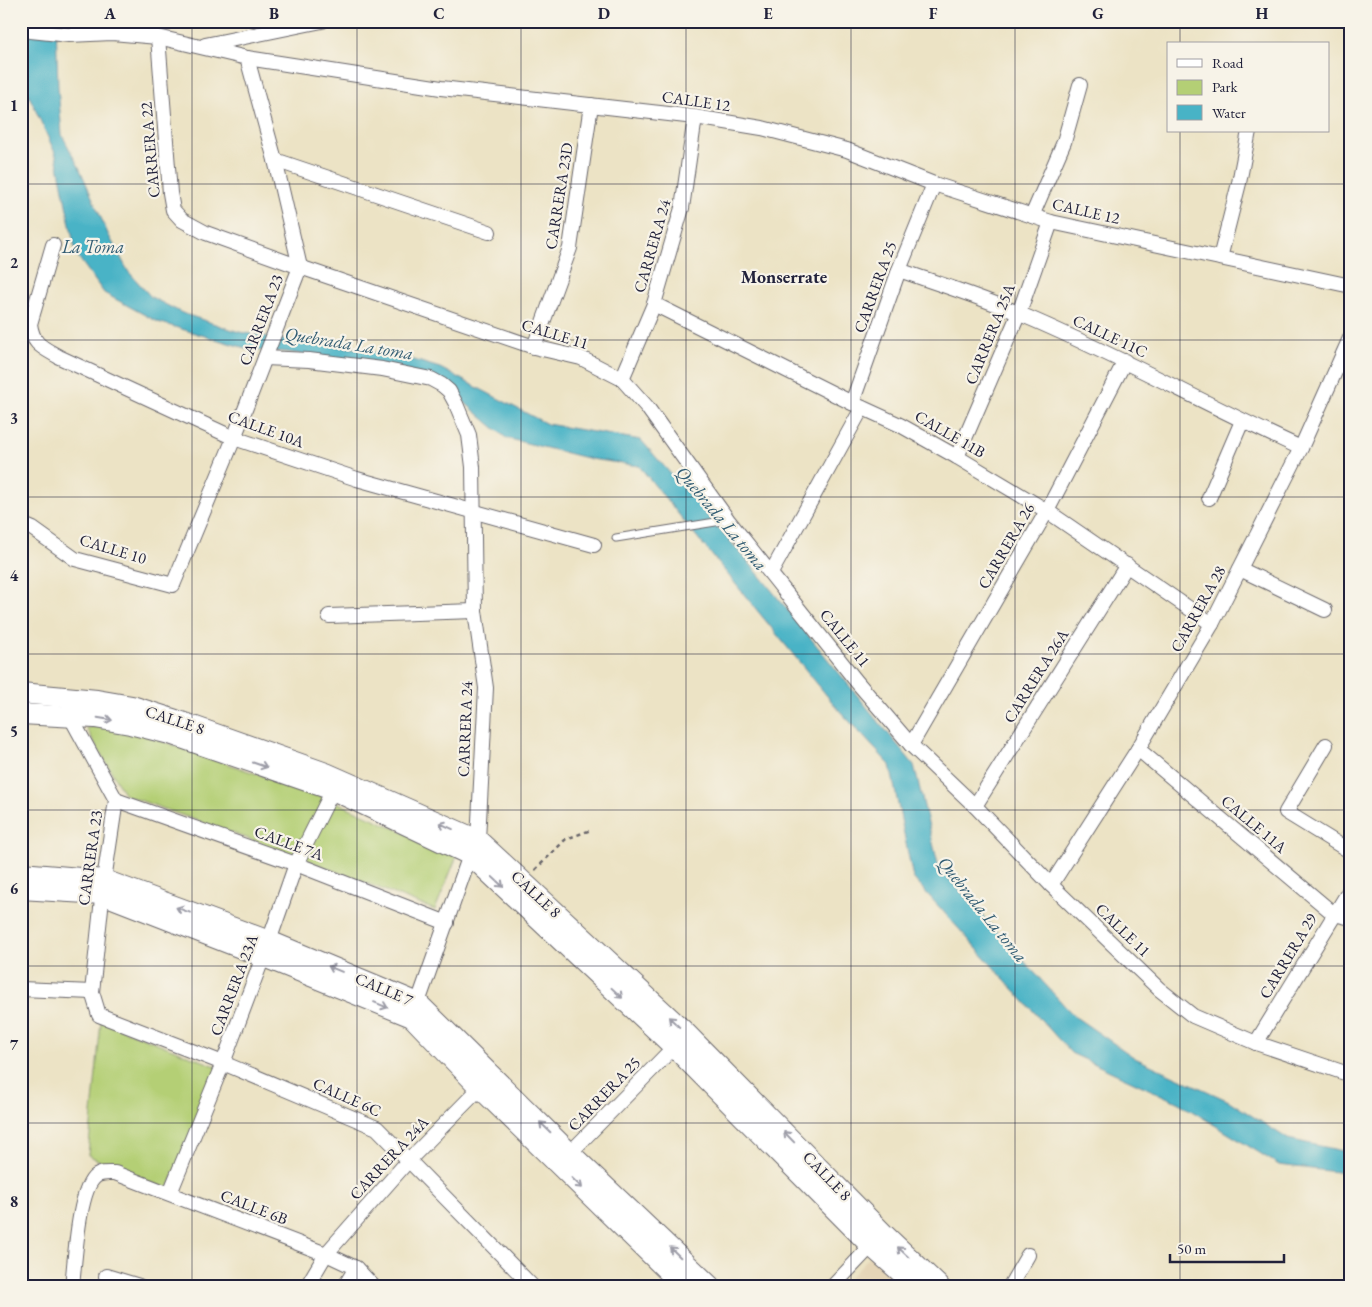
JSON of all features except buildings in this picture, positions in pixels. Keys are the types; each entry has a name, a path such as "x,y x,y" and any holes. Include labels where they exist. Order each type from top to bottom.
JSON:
{"main road":[{"name":"CALLE 8","path":"21,693 97,700 132,706 176,720 326,773 474,847 524,882 684,1031 884,1234 939,1286"},
{"name":"CALLE 8","path":"21,714 95,718 121,722 170,734 333,790 474,847 871,1246 916,1286"},
{"name":"CALLE 7","path":"21,873 103,887 266,949 415,1010 564,1159 673,1283"},
{"name":"CALLE 7","path":"21,889 103,887"},
{"name":"CALLE 7","path":"415,1010 480,1088 710,1286"}],"street":[{"path":"199,46 322,21"},
{"name":"CALLE 12","path":"21,30 69,35 112,27 247,58 442,88 695,117 762,128 847,150 934,184 1051,222 1351,286"},
{"name":"CARRERA 22","path":"158,37 170,193 173,210 182,220 206,234 300,267"},
{"name":"CARRERA 23","path":"173,585 234,438 300,267 275,160 247,58"},
{"path":"1032,216 1064,142 1080,85"},
{"name":"CARRERA 23D","path":"534,347 570,248 591,105"},
{"name":"CARRERA 24","path":"622,378 654,304 682,208 695,117"},
{"path":"1220,258 1239,183 1249,132"},
{"path":"275,160 489,232"},
{"name":"CARRERA 25","path":"771,573 857,406 899,270 934,184"},
{"name":"CARRERA 25A","path":"957,457 1019,313 1051,222"},
{"name":"CALLE 10A","path":"53,245 30,324 31,336 40,346 59,357 234,438 357,480 594,545"},
{"name":"CALLE 11","path":"300,267 534,347 581,358 622,378 647,406 728,520 857,682 911,745 975,806 1051,885 1159,989 1193,1016 1256,1043 1351,1075"},
{"name":"CALLE 11C","path":"899,270 1019,313 1125,361 1242,421 1301,448"},
{"name":"CALLE 11B","path":"654,304 900,426 957,457 1046,511 1212,624"},
{"name":"CARRERA 28","path":"1051,885 1138,749 1212,624 1301,448 1351,336"},
{"name":"CARRERA 24","path":"265,358 309,360 382,369 431,379 449,391 469,435 473,467 475,611 486,688 474,847 415,1010"},
{"name":"CARRERA 26","path":"911,745 1046,511 1125,361"},
{"path":"1209,498 1242,421"},
{"name":"CALLE 10","path":"21,524 33,529 75,559 173,585"},
{"name":"CARRERA 26A","path":"975,806 1127,565"},
{"path":"1240,569 1325,610"},
{"path":"329,616 475,611"},
{"name":"CARRERA 23","path":"70,716 116,800 103,887 92,992 99,1015"},
{"path":"1326,745 1286,812 1351,852"},
{"name":"CALLE 11A","path":"1138,749 1334,914 1351,918"},
{"name":"CARRERA 23A","path":"170,1193 223,1063 296,864 333,790"},
{"name":"CALLE 7A","path":"116,800 296,864 447,923"},
{"name":"CARRERA 29","path":"1256,1043 1351,888"},
{"path":"21,989 92,992"},
{"name":"CALLE 6C","path":"99,1015 223,1063 377,1128 532,1286"},
{"name":"CARRERA 25","path":"564,1159 674,1047"},
{"name":"CARRERA 24A","path":"307,1286 326,1254 408,1161 480,1088"},
{"name":"CALLE 6B","path":"72,1286 83,1201 89,1184 95,1176 102,1173 115,1172 326,1254 356,1268 373,1286"},
{"path":"833,1286 871,1246"},
{"path":"1010,1286 1028,1255"},
{"path":"345,1286 356,1268"},
{"path":"106,1276 138,1286"}],"lane":[{"path":"616,538 728,520"}],"path":[{"path":"524,882 566,838 591,830"}],"shaded area":[{"path":"872,1254 906,1286 842,1286"}],"green space":[{"path":"99,726 130,730 329,799 457,856 435,910 297,856 125,795 86,728"},
{"path":"101,1021 218,1067 168,1189 116,1169 88,1155"}],"water":[{"name":"La Toma","path":"21,21 56,21 58,88 62,135 79,167 108,234 128,271 151,297 182,313 239,332 304,343 353,348 414,360 440,368 547,424 641,440 751,565 914,765 939,868 1074,1016 1135,1058 1229,1101 1288,1139 1343,1151 1351,1147 1351,1166 1337,1172 1279,1165 1179,1103 1071,1053 913,878 890,765 837,708 639,466 591,459 506,438 436,378 287,352 252,350 158,322 104,293 76,254 56,155 21,78"}],"district":[{"name":"Monserrate","path":"784,276"}],"water label":[{"name":"Quebrada La toma","path":"349,343"},
{"name":"Quebrada La toma","path":"722,518"},
{"name":"Quebrada La toma","path":"983,909"}]}
